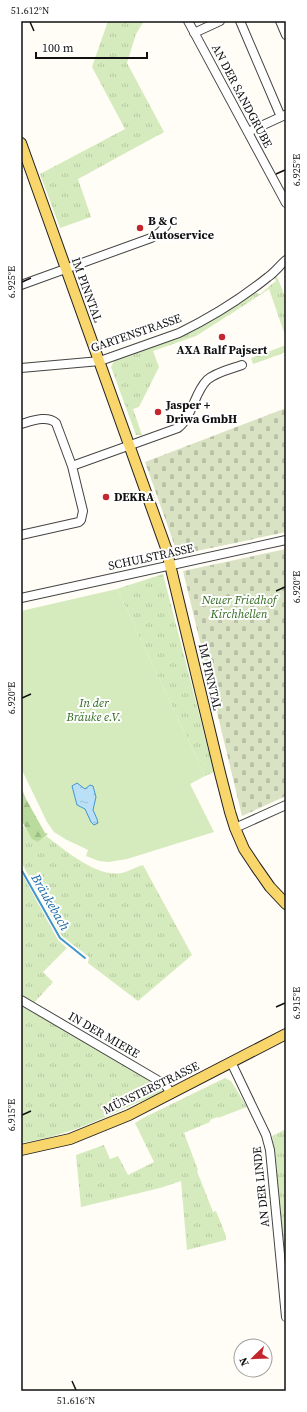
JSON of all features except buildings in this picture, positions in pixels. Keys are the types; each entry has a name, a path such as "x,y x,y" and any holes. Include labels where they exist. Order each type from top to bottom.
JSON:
{"main road":[{"name":"IM PINNTAL","path":"21,143 100,360 171,565 220,772 235,828 244,849 256,867 270,887 286,904"},
{"name":"MÜNSTERSTRASSE","path":"21,1150 70,1139 129,1115 286,1034"}],"street":[{"name":"AN DER SANDGRUBE","path":"188,21 286,203"},
{"path":"194,33 220,21"},
{"path":"240,21 284,116 248,132"},
{"path":"280,21 286,35"},
{"path":"21,285 151,238 166,226"},
{"name":"GARTENSTRASSE","path":"21,368 100,360 160,340 190,328 252,289 270,276 286,260"},
{"path":"72,466 178,428 185,421 206,381 215,375 242,365"},
{"path":"21,424 43,419 53,420 56,422 72,466 83,512 79,522 21,535"},
{"name":"SCHULSTRASSE","path":"21,598 286,540"},
{"path":"235,828 286,805"},
{"name":"IN DER MIERE","path":"21,1000 165,1084 171,1094"},
{"name":"AN DER LINDE","path":"231,1062 266,1135 270,1150 286,1317"}],"green space":[{"path":"108,21 144,21 136,34 127,63 164,132 78,179 91,217 60,228 40,174 125,129 92,67"},
{"path":"276,274 286,299 286,338 269,289 196,336 153,351 159,367 139,407 133,409 142,435 136,435 111,367 114,361 185,335 255,293 260,294 276,281 273,276"},
{"path":"286,345 286,352 253,364 251,358"},
{"path":"286,408 286,532 178,555 145,462"},
{"name":"Neuer Friedhof Kirchhellen","path":"286,549 286,796 242,816 183,571"},
{"path":"163,574 214,772 205,776 117,589"},
{"name":"In der Bräuke e.V.","path":"117,589 205,776 190,784 214,832 127,859 108,862 99,861 86,856 88,850 54,832 47,822 21,768 21,611","holes":["80,785 85,789 90,785 93,786 96,797 93,810 97,819 88,816 85,809 77,805 72,786"]},
{"path":"21,787 45,833 48,834 38,842 32,839 21,820"},
{"path":"21,820 23,826 38,842 46,836 82,862 102,871 122,873 143,865 192,955 138,1001 88,963 89,957 62,936 21,862"},
{"path":"21,872 58,940 67,948 43,972 53,982 33,1004 21,996"},
{"path":"21,1004 159,1085 163,1089 162,1091 147,1099 78,1128 50,1137 21,1143"},
{"path":"225,1078 231,1081 247,1107 218,1118 217,1117 210,1120 210,1122 184,1133 213,1212 216,1211 226,1236 226,1240 187,1250 181,1181 160,1188 81,1207 76,1155 104,1145 110,1159 118,1156 128,1175 154,1162 135,1123"},
{"path":"286,1129 286,1262 282,1264 276,1161 272,1136"}],"water":[{"path":"77,783 85,789 90,785 93,786 96,797 93,810 98,823 94,825 85,809 77,805 72,786"}],"waterway":[{"name":"Bräukebach","path":"21,869 60,938 85,958"}],"place":[{"name":"B & C Autoservice","path":"140,228"},
{"name":"AXA Ralf Pajsert","path":"222,337"},
{"name":"Jasper + Driwa GmbH","path":"158,412"},
{"name":"DEKRA","path":"106,497"}]}
